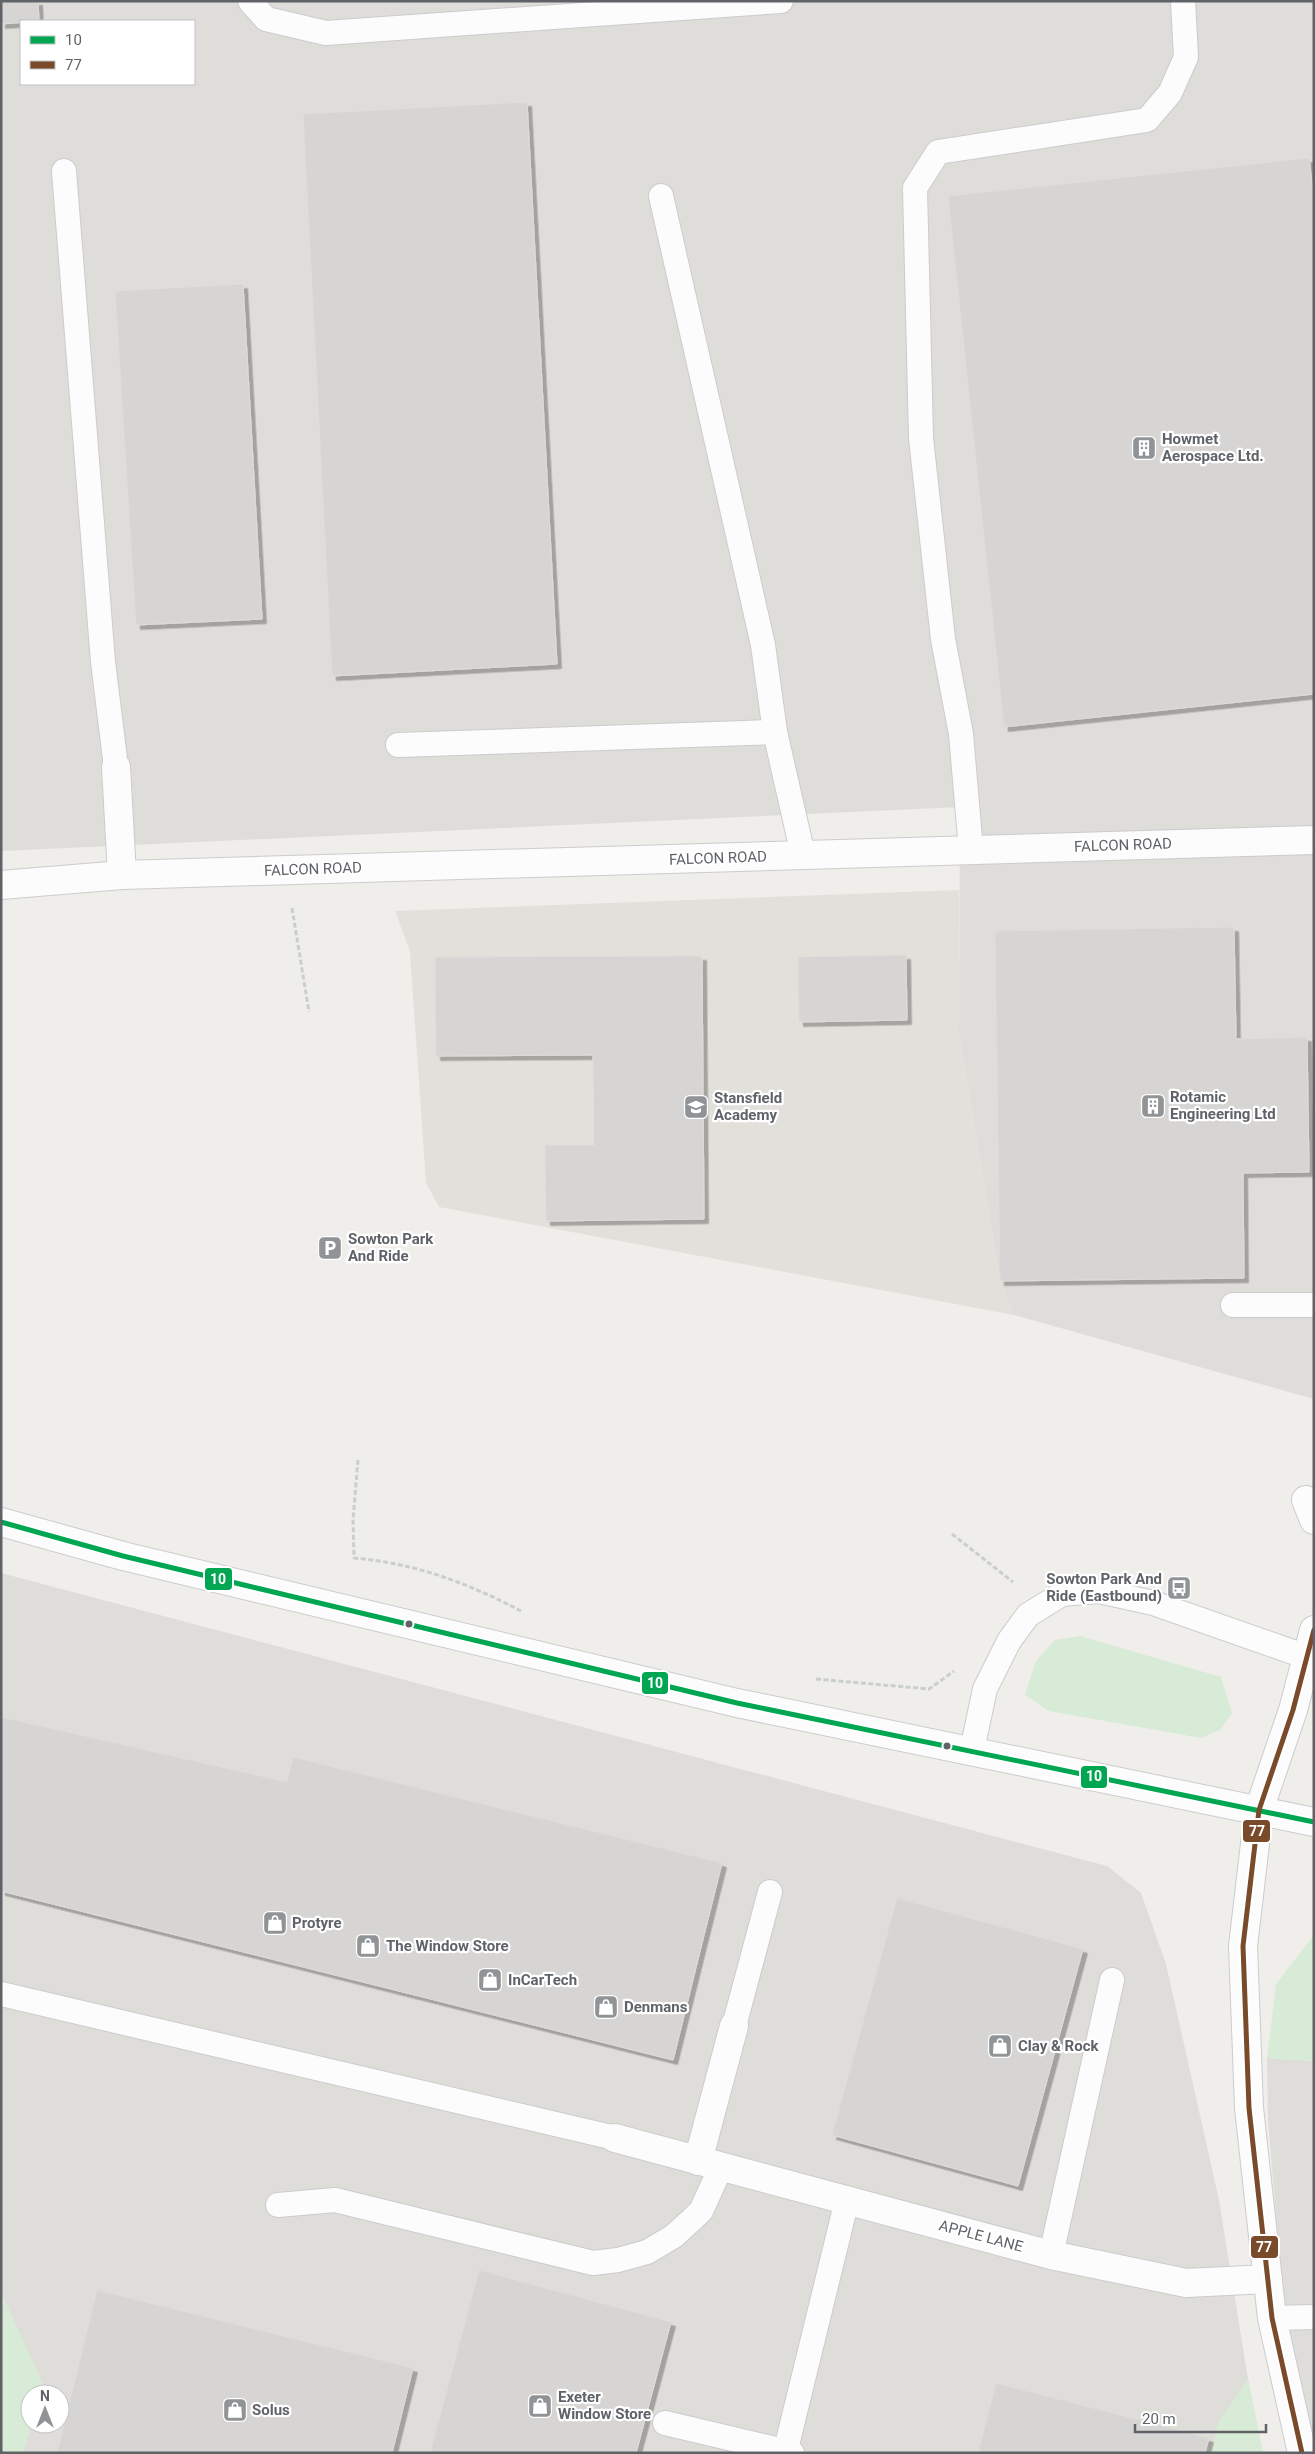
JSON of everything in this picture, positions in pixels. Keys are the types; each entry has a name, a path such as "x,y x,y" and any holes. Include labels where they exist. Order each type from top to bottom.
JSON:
{"street":[{"path":"116,767 122,875"},
{"name":"FALCON ROAD","path":"1,885 122,875 1314,840"},
{"path":"1,1522 132,1559 737,1703 1314,1822"},
{"path":"1302,2453 1272,2318 1249,2108 1243,1946 1259,1810 1293,1710 1314,1630"},
{"path":"710,2164 734,2026"},
{"name":"APPLE LANE","path":"616,2138 1051,2254 1186,2283 1268,2279"}],"lane":[{"path":"250,1 266,19 326,33 781,1"},
{"path":"971,850 961,734 943,639 921,438 915,188 938,152 1148,120 1170,92 1186,57 1183,1"},
{"path":"64,172 102,662 116,767"},
{"path":"660,196 763,645 775,732 802,855"},
{"path":"398,745 775,732"},
{"path":"1233,1305 1314,1305"},
{"path":"972,1750 985,1689 1009,1641 1028,1615 1062,1594 1099,1591 1153,1603 1307,1657"},
{"path":"734,2026 770,1892"},
{"path":"1051,2254 1112,1980"},
{"path":"1,1994 616,2138"},
{"path":"278,2205 335,2200 583,2260 601,2262 618,2260 647,2252 674,2236 701,2211 710,2164"},
{"path":"665,2423 787,2452 847,2200"},
{"path":"1272,2318 1314,2317"}],"path":[{"path":"288,870 309,1012"},
{"path":"358,1460 353,1519 354,1558 381,1560 444,1575 529,1615"},
{"path":"952,1534 1042,1606"},
{"path":"806,1678 929,1689 956,1670"}],"shaded area":[{"path":"1,1 1314,1 1314,1399 1014,1315 1000,1281 959,1031 960,807 1,851"},
{"name":"Stansfield Academy","path":"959,890 959,1031 1000,1281 1014,1315 439,1207 426,1183 410,952 395,911"},
{"path":"1,1573 1107,1866 1141,1893 1166,1964 1219,2200 1248,2379 1263,2453 1,2453"},
{"path":"1267,2058 1314,2061 1314,2446 1283,2300 1268,2120"}],"green space":[{"path":"1080,1636 1221,1677 1232,1713 1220,1730 1201,1738 1049,1711 1025,1695 1036,1661 1055,1640"},
{"path":"1314,1935 1314,2061 1267,2058 1276,1984"},
{"path":"1,2292 43,2384 20,2384 20,2434 29,2434 23,2453 1,2453"},
{"path":"1248,2379 1263,2453 1211,2453 1218,2423"}],"building":[{"path":"1,1 38,1 39,20 20,20 20,22 1,24"},
{"path":"527,102 557,664 332,676 303,114"},
{"name":"Howmet Aerospace Ltd.","path":"1309,158 1314,202 1314,694 1004,727 948,196"},
{"path":"243,284 262,619 136,625 115,291"},
{"name":"Rotamic Engineering Ltd","path":"1234,927 1236,1039 1307,1037 1309,1172 1243,1173 1244,1278 1000,1281 995,931"},
{"path":"906,955 907,1020 799,1022 798,957"},
{"path":"702,956 704,1219 546,1221 545,1145 594,1145 593,1055 436,1056 435,957"},
{"path":"1,1717 287,1782 293,1757 722,1863 673,2060 1,1891"},
{"path":"897,1898 1083,1949 1018,2186 832,2135"},
{"path":"479,2270 671,2322 636,2453 430,2453"},
{"name":"Solus","path":"97,2290 413,2368 392,2453 57,2453 62,2434 70,2434 70,2400"},
{"path":"996,2383 1209,2438 1205,2453 978,2453"}],"transit line":[{"name":"10","path":"1,1522 123,1556 737,1703 1314,1822"},
{"name":"77","path":"1302,2453 1272,2318 1249,2108 1243,1946 1259,1810 1293,1710 1314,1630"}],"place":[{"name":"Howmet Aerospace Ltd.","path":"1144,448"},
{"name":"Rotamic Engineering Ltd","path":"1153,1106"},
{"name":"Stansfield Academy","path":"696,1107"},
{"name":"Sowton Park And Ride","path":"330,1248"},
{"name":"Sowton Park And Ride (Eastbound)","path":"1179,1588"},
{"name":"Protyre","path":"275,1923"},
{"name":"The Window Store","path":"368,1946"},
{"name":"InCarTech","path":"490,1980"},
{"name":"Denmans","path":"606,2007"},
{"name":"Clay & Rock","path":"1000,2046"},
{"name":"Exeter Window Store","path":"540,2406"},
{"name":"Solus","path":"235,2410"}]}
